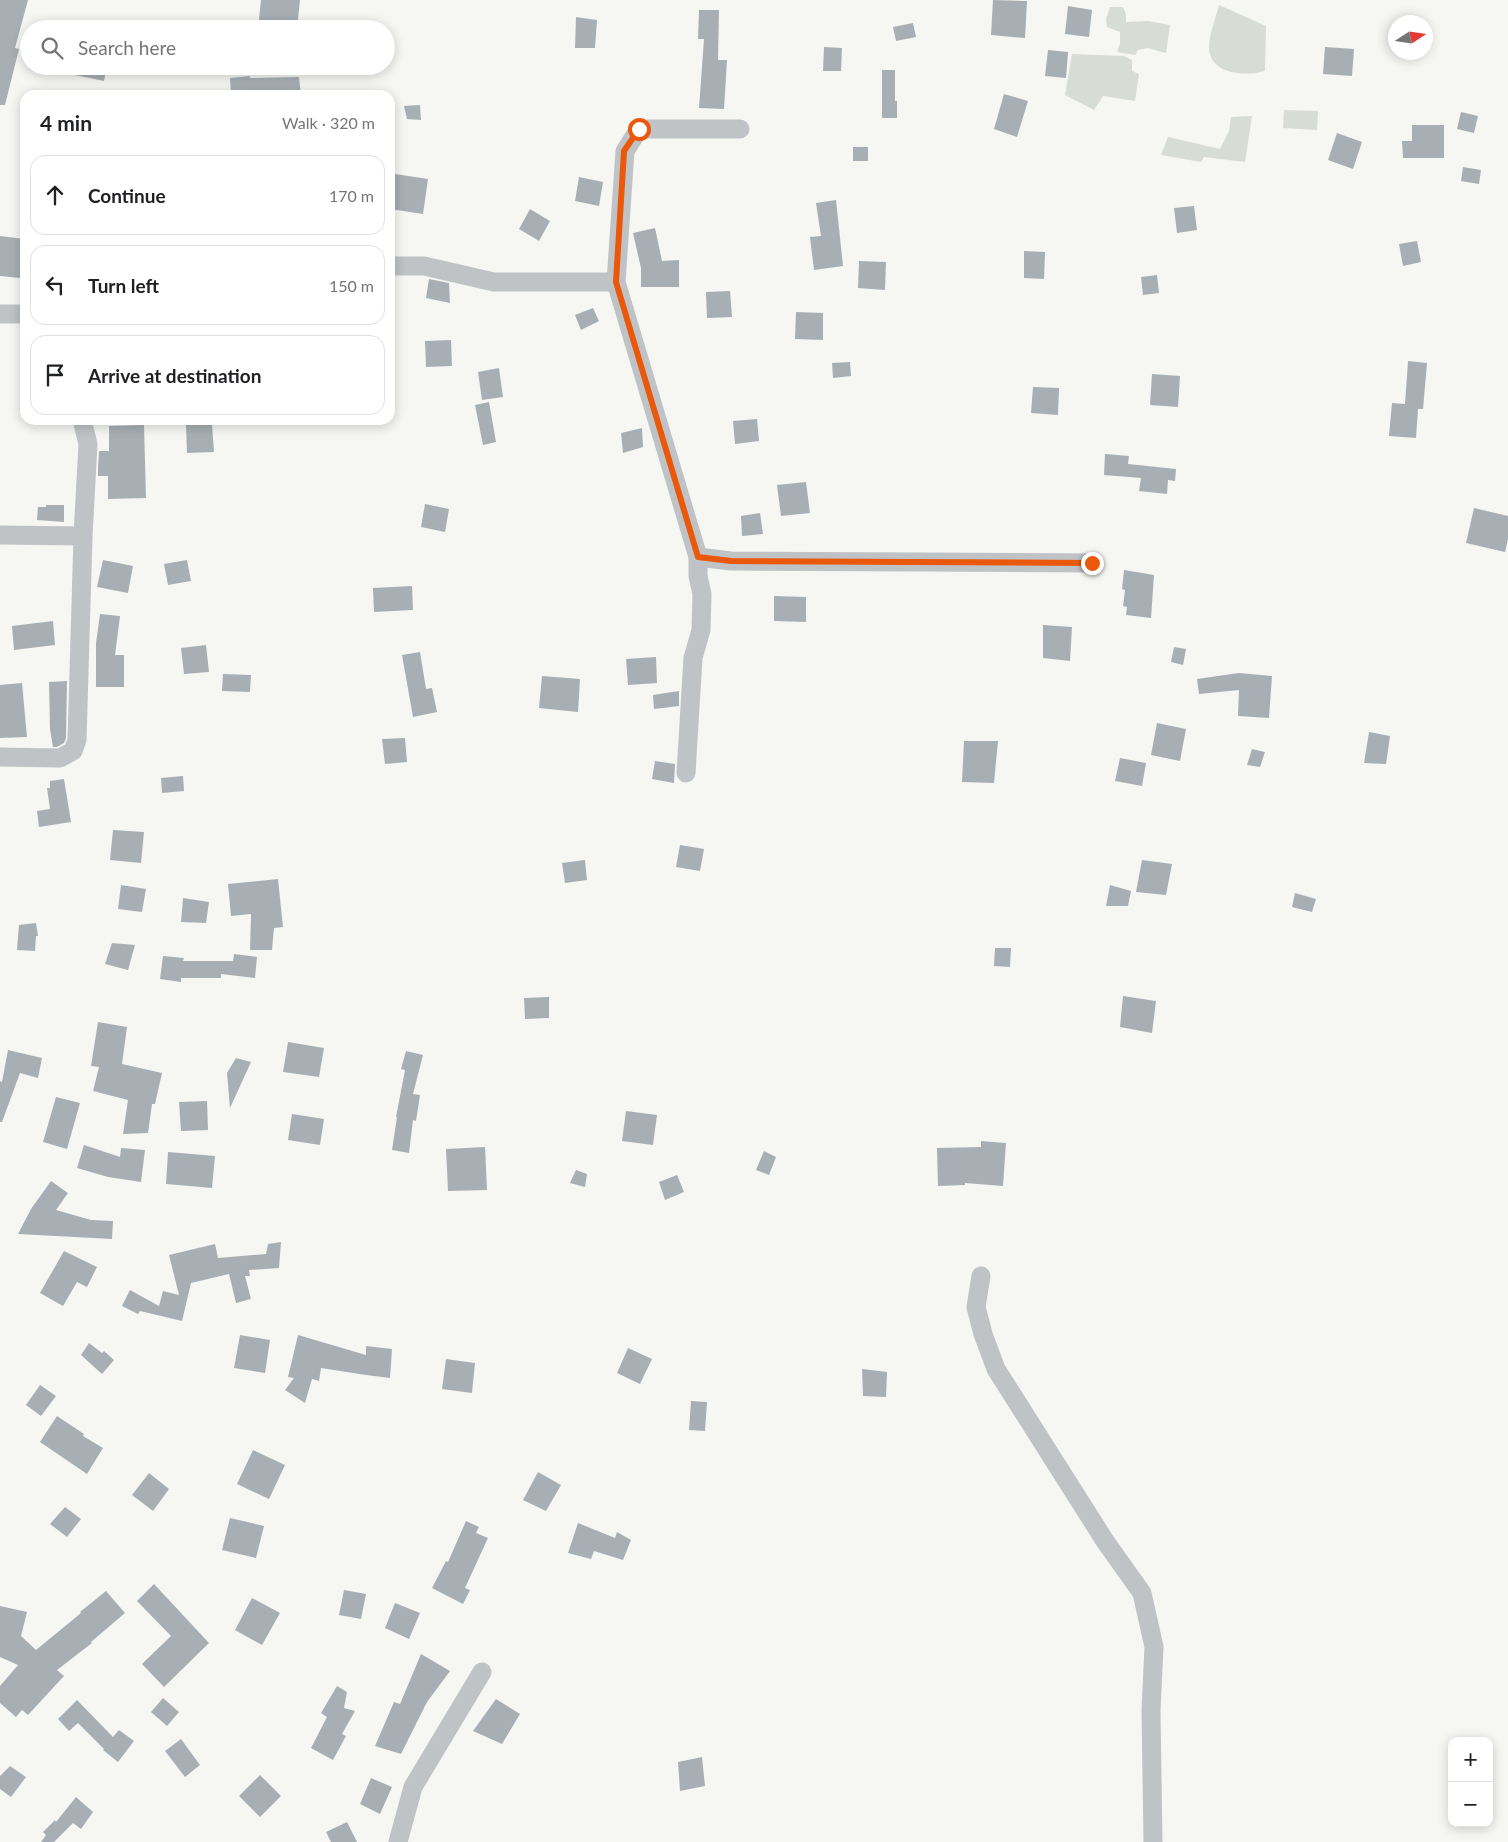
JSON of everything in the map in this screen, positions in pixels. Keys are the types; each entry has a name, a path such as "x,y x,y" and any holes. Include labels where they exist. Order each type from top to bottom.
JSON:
{"street":[{"path":"686,773 693,658 701,630 702,594 698,576 698,557 616,282 624,151 639,129 740,129"},
{"path":"395,266 424,266 494,282 616,282"},
{"path":"0,314 20,314"},
{"path":"0,757 60,758 73,751 77,740 83,536 88,444 83,425"},
{"path":"0,536 83,536"},
{"path":"698,557 731,561 1092,563"},
{"path":"981,1276 976,1307 983,1334 996,1369 1106,1541 1142,1593 1154,1647 1151,1710 1153,1842"},
{"path":"398,1842 413,1787 482,1672"}],"shaded area":[{"path":"1219,5 1266,26 1265,71 1248,74 1238,73 1221,68 1215,63 1211,56 1209,42"},
{"path":"1110,7 1123,7 1126,14 1126,22 1148,21 1170,25 1166,53 1148,48 1138,50 1135,55 1117,52 1120,43 1120,32 1107,27 1106,19"},
{"path":"1072,54 1124,56 1132,60 1132,71 1139,74 1135,101 1103,96 1094,110 1065,95"},
{"path":"1284,110 1318,111 1317,130 1283,128"},
{"path":"1252,116 1245,162 1204,157 1201,162 1161,155 1168,137 1220,149 1229,131 1231,117"}],"building":[{"path":"0,0 28,0 23,20 20,20 20,30 15,48 19,49 5,105 0,105"},
{"path":"261,0 300,0 298,20 259,20"},
{"path":"993,0 1027,1 1025,38 991,35"},
{"path":"1068,6 1092,10 1089,37 1065,34"},
{"path":"699,10 719,10 718,60 727,60 724,109 699,108 704,39 698,39"},
{"path":"576,17 597,20 595,48 575,48"},
{"path":"913,23 916,37 896,41 893,27"},
{"path":"824,47 842,48 841,71 823,71"},
{"path":"1325,47 1354,49 1352,76 1323,74"},
{"path":"1048,50 1068,52 1066,78 1045,76"},
{"path":"882,70 895,70 897,118 882,118"},
{"path":"75,75 105,75 104,81"},
{"path":"250,76 250,78 299,77 300,90 231,90 230,78"},
{"path":"1004,94 1028,101 1017,137 994,129"},
{"path":"420,105 421,120 407,119 404,106"},
{"path":"1461,112 1478,116 1474,133 1457,129"},
{"path":"1412,125 1444,125 1444,158 1403,158 1402,141 1412,141"},
{"path":"1337,133 1362,142 1353,169 1328,160"},
{"path":"853,147 868,147 868,161 853,161"},
{"path":"1463,167 1481,170 1479,184 1461,181"},
{"path":"395,174 428,179 423,214 395,210"},
{"path":"579,177 603,182 599,206 575,201"},
{"path":"836,200 843,266 814,270 810,237 821,236 816,203"},
{"path":"1194,206 1197,230 1177,233 1174,208"},
{"path":"530,209 550,221 539,241 519,229"},
{"path":"655,228 662,261 679,260 679,287 641,287 641,268 633,233"},
{"path":"0,236 20,238 20,278 0,276"},
{"path":"1417,241 1421,262 1403,266 1399,244"},
{"path":"1024,251 1045,252 1044,279 1024,278"},
{"path":"859,261 886,262 885,290 858,288"},
{"path":"1157,275 1159,293 1143,295 1141,277"},
{"path":"429,279 449,283 450,303 426,298"},
{"path":"730,291 732,317 707,318 706,292"},
{"path":"593,308 599,321 581,330 575,315"},
{"path":"796,312 823,313 823,340 795,339"},
{"path":"451,340 452,366 426,367 425,341"},
{"path":"1408,361 1427,363 1423,409 1418,409 1416,438 1389,436 1392,403 1405,404"},
{"path":"850,362 851,376 833,378 832,363"},
{"path":"499,368 503,397 482,400 478,372"},
{"path":"1152,374 1180,376 1178,407 1150,405"},
{"path":"1033,387 1059,388 1058,415 1031,413"},
{"path":"489,402 496,442 483,445 475,405"},
{"path":"757,419 759,441 735,444 733,421"},
{"path":"144,425 146,498 108,499 108,476 98,476 98,469 99,451 109,451 109,426"},
{"path":"186,425 212,425 214,452 187,453"},
{"path":"642,428 643,447 623,453 621,433"},
{"path":"1105,454 1129,456 1128,464 1176,469 1175,481 1168,480 1167,494 1139,491 1141,478 1104,475"},
{"path":"806,482 810,513 781,516 777,485"},
{"path":"425,504 449,509 445,532 421,527"},
{"path":"46,505 64,505 64,522 37,520 38,507 46,507"},
{"path":"1474,508 1508,516 1508,539 1505,552 1466,543"},
{"path":"760,513 763,534 742,536 741,516"},
{"path":"103,560 133,566 128,593 97,587"},
{"path":"187,560 191,581 168,585 164,564"},
{"path":"1124,570 1154,575 1151,618 1126,615 1127,607 1123,606 1125,590 1122,589"},
{"path":"412,586 413,610 374,612 373,588"},
{"path":"774,596 806,597 806,622 774,621"},
{"path":"100,614 120,616 115,655 124,655 124,687 96,687 96,643"},
{"path":"53,621 55,645 14,650 12,626"},
{"path":"1043,625 1072,627 1070,661 1043,658"},
{"path":"206,645 209,672 184,674 181,648"},
{"path":"1174,647 1186,649 1183,665 1171,662"},
{"path":"420,652 426,689 432,688 437,712 413,717 402,655"},
{"path":"656,657 657,683 628,685 626,659"},
{"path":"1239,673 1272,676 1269,718 1238,716 1239,690 1199,694 1197,679"},
{"path":"223,674 251,675 250,692 222,691"},
{"path":"542,676 580,679 578,712 539,708"},
{"path":"67,681 66,738 64,743 53,747 50,729 49,682"},
{"path":"22,683 27,737 0,738 0,685"},
{"path":"679,691 679,706 654,709 653,695"},
{"path":"1157,723 1186,729 1180,761 1151,755"},
{"path":"1369,732 1390,736 1386,764 1364,763"},
{"path":"405,738 407,762 385,764 382,739"},
{"path":"964,741 998,741 994,783 962,782"},
{"path":"1252,749 1265,752 1260,767 1247,765"},
{"path":"1120,758 1146,763 1142,786 1115,781"},
{"path":"655,761 675,764 674,783 652,779"},
{"path":"183,776 184,791 162,793 161,778"},
{"path":"64,779 71,822 39,827 37,811 50,809 47,788 50,788 50,781"},
{"path":"113,830 144,832 141,863 110,860"},
{"path":"680,845 704,849 700,871 676,867"},
{"path":"585,860 587,880 565,883 562,863"},
{"path":"1142,860 1172,864 1166,895 1136,892"},
{"path":"278,879 283,927 274,928 272,950 250,950 251,914 231,916 228,884"},
{"path":"121,885 146,889 142,912 118,909"},
{"path":"1110,885 1131,891 1128,906 1106,906"},
{"path":"1295,893 1316,899 1312,912 1292,907"},
{"path":"183,898 209,902 206,923 181,922"},
{"path":"36,923 38,936 36,936 35,951 17,950 19,925"},
{"path":"112,943 135,945 128,970 105,964"},
{"path":"995,948 1011,948 1010,967 994,966"},
{"path":"234,954 257,957 255,978 221,974 221,978 181,978 181,982 160,979 163,956 184,958 183,961 233,961"},
{"path":"1123,996 1156,1001 1152,1033 1120,1027"},
{"path":"549,997 549,1018 525,1019 524,998"},
{"path":"98,1022 127,1027 122,1064 162,1073 155,1104 152,1104 148,1133 123,1134 128,1100 93,1091 99,1067 91,1066"},
{"path":"288,1042 324,1048 319,1077 283,1072"},
{"path":"8,1050 42,1058 38,1078 20,1073 2,1122 0,1122 0,1081 2,1082"},
{"path":"406,1051 423,1055 413,1094 420,1095 416,1121 413,1120 409,1153 392,1150 405,1070 401,1069"},
{"path":"236,1058 251,1062 230,1108 227,1073"},
{"path":"56,1097 80,1103 67,1149 43,1142"},
{"path":"207,1101 208,1130 181,1131 179,1102"},
{"path":"626,1111 657,1115 653,1145 622,1141"},
{"path":"292,1114 324,1119 320,1145 288,1140"},
{"path":"981,1141 1006,1143 1003,1186 965,1183 965,1185 938,1186 937,1148 981,1147"},
{"path":"84,1145 120,1157 121,1148 145,1150 141,1182 108,1177 77,1168"},
{"path":"485,1147 487,1190 448,1191 446,1149"},
{"path":"764,1151 776,1157 769,1175 756,1170"},
{"path":"168,1152 215,1156 212,1188 166,1184"},
{"path":"576,1170 587,1174 585,1187 570,1183"},
{"path":"677,1175 684,1192 665,1200 659,1182"},
{"path":"51,1181 68,1193 56,1210 91,1220 113,1221 112,1239 18,1234 31,1209"},
{"path":"281,1242 279,1268 249,1270 250,1276 245,1276 251,1299 236,1303 229,1274 191,1283 182,1321 140,1311 138,1314 122,1306 130,1290 159,1306 163,1291 179,1295 169,1255 215,1244 218,1258 266,1254 268,1244"},
{"path":"64,1251 97,1267 87,1287 77,1282 63,1306 40,1293"},
{"path":"240,1335 270,1340 265,1373 234,1368"},
{"path":"298,1335 366,1355 366,1346 392,1349 390,1378 321,1368 319,1381 312,1379 305,1403 285,1390 294,1378 288,1377"},
{"path":"89,1343 102,1353 104,1351 114,1360 102,1374 81,1355"},
{"path":"628,1348 652,1359 640,1384 617,1373"},
{"path":"446,1359 475,1363 472,1393 442,1389"},
{"path":"862,1369 887,1372 886,1397 863,1396"},
{"path":"40,1385 56,1396 41,1416 26,1405"},
{"path":"691,1401 707,1402 705,1431 689,1430"},
{"path":"57,1416 84,1434 83,1436 103,1448 87,1474 40,1442"},
{"path":"253,1450 285,1465 269,1499 237,1484"},
{"path":"538,1472 561,1485 546,1511 523,1500"},
{"path":"149,1473 169,1489 153,1511 132,1495"},
{"path":"65,1507 81,1519 67,1537 50,1524"},
{"path":"230,1518 264,1526 256,1558 222,1550"},
{"path":"466,1521 479,1527 476,1533 488,1538 465,1588 470,1590 463,1604 432,1588 446,1561 448,1562"},
{"path":"578,1523 615,1538 617,1532 631,1540 623,1560 594,1551 591,1559 568,1553"},
{"path":"154,1584 209,1643 164,1687 142,1664 171,1636 137,1601"},
{"path":"344,1590 366,1594 361,1619 339,1615"},
{"path":"106,1591 125,1613 92,1643 57,1670 64,1676 28,1715 22,1710 16,1717 0,1703 0,1686 18,1665 0,1657 0,1606 27,1612 21,1636 36,1650"},
{"path":"252,1598 280,1613 262,1645 235,1630"},
{"path":"395,1603 420,1613 409,1639 385,1628"},
{"path":"421,1654 450,1671 427,1702 401,1754 375,1746 394,1702 400,1704"},
{"path":"337,1686 347,1692 344,1708 355,1711 342,1734 346,1736 333,1760 311,1748 327,1717 321,1713"},
{"path":"163,1698 179,1712 167,1726 151,1712"},
{"path":"496,1699 520,1714 502,1744 473,1731"},
{"path":"77,1700 113,1737 119,1730 134,1741 118,1762 103,1750 78,1723 69,1731 58,1719"},
{"path":"181,1739 200,1765 185,1777 165,1751"},
{"path":"702,1757 705,1786 680,1791 678,1762"},
{"path":"10,1766 26,1777 11,1797 0,1789 0,1776"},
{"path":"260,1775 281,1796 260,1817 239,1796"},
{"path":"371,1778 392,1787 380,1814 360,1804"},
{"path":"76,1797 93,1812 81,1829 73,1823 54,1842 41,1842 46,1835 43,1832 55,1820 56,1822"},
{"path":"347,1822 357,1842 331,1842 326,1832"}],"route":[{"path":"639,129 624,151 616,282 698,557 731,561 1092,563"}]}
